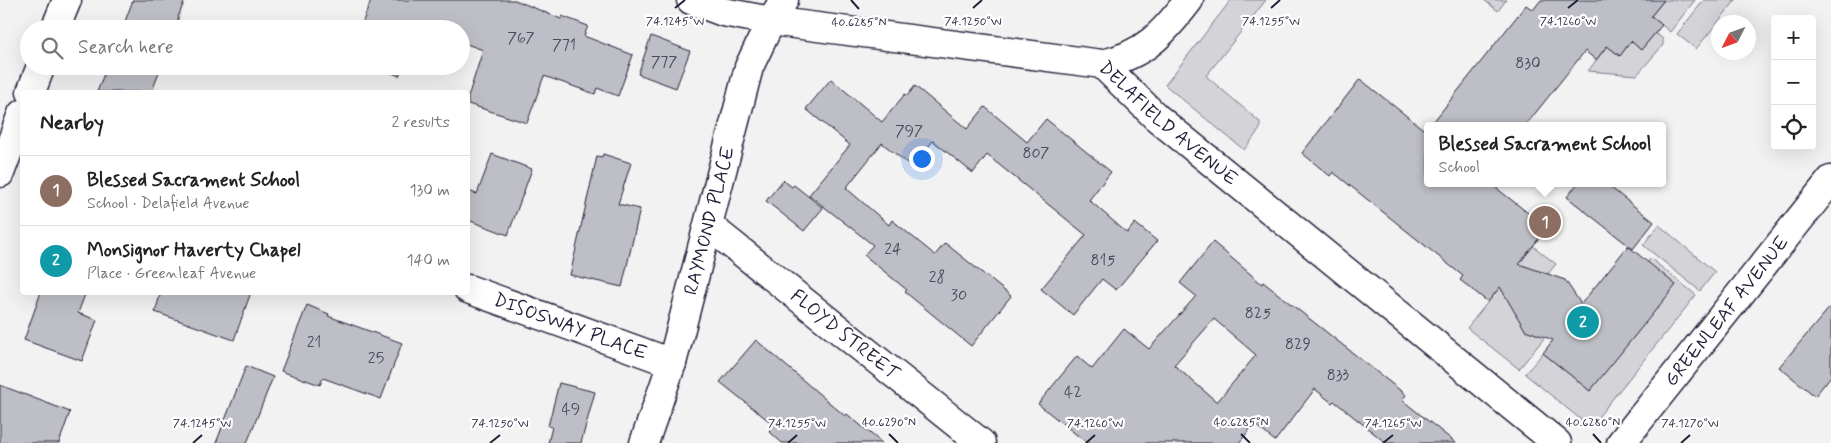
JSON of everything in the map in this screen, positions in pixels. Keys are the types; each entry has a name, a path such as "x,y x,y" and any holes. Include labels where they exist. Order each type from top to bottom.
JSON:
{"street":[{"path":"59,20 67,0"},
{"name":"DELAFIELD AVENUE","path":"691,0 723,12 778,10 1102,64 1156,117 1557,443"},
{"path":"1102,64 1120,60 1136,53 1154,41 1189,0"},
{"name":"RAYMOND PLACE","path":"644,443 672,363 749,67 778,10"},
{"path":"32,90 38,75"},
{"path":"0,173 20,124"},
{"name":"GREENLEAF AVENUE","path":"1621,443 1831,180"},
{"name":"FLOYD STREET","path":"709,226 981,443"},
{"name":"DISOSWAY PLACE","path":"470,290 672,363"}],"shaded area":[{"path":"1231,0 1266,0 1206,76 1260,122 1260,129 1244,150 1165,85"},
{"path":"1484,0 1506,0 1498,11"},
{"path":"1664,0 1695,0 1670,32 1651,16"},
{"path":"1704,0 1736,0 1724,15 1711,15 1711,31 1696,49 1677,34"},
{"path":"1655,33 1663,39 1663,45 1637,75 1588,71 1607,46 1620,56 1631,41 1641,50"},
{"path":"1659,225 1715,272 1700,291 1643,245"},
{"path":"1533,246 1556,264 1516,314 1545,337 1519,369 1467,328"},
{"path":"1650,258 1696,295 1590,427 1525,374 1543,353 1590,391"}],"building":[{"path":"133,0 185,0 178,20 126,20"},
{"path":"371,0 515,0 561,19 562,16 588,26 584,36 633,55 618,96 597,88 595,94 544,76 527,123 470,105 470,91 483,50 470,45 470,20 363,20"},
{"path":"1541,0 1664,0 1651,16 1662,25 1641,50 1631,41 1620,56 1607,46 1596,60 1585,51 1528,122 1433,122 1526,5 1533,10"},
{"path":"651,36 690,51 676,88 638,74"},
{"path":"104,75 158,75 153,90 98,90"},
{"path":"831,79 882,122 905,94 907,96 915,86 967,129 985,107 1027,142 1046,119 1111,172 1089,200 1127,233 1135,223 1157,241 1116,290 1102,279 1073,315 1041,289 1086,235 987,155 973,173 933,141 912,167 882,143 846,188 889,225 892,220 935,255 945,243 1011,296 971,346 905,292 907,290 864,255 873,245 809,195 850,145 806,109"},
{"path":"1360,79 1424,130 1424,187 1495,187 1547,228 1519,264 1565,280 1581,304 1628,246 1676,285 1590,391 1543,353 1553,340 1525,330 1500,287 1488,302 1460,280 1463,276 1333,172 1330,176 1302,153"},
{"path":"492,154 532,169 508,235 470,221 470,192 477,194"},
{"path":"603,154 631,163 618,204 640,209 622,287 570,275 597,156 602,157"},
{"path":"783,180 792,187 794,185 823,208 804,231 766,201"},
{"path":"1575,187 1610,187 1654,222 1633,249 1567,197"},
{"path":"1213,242 1262,284 1263,282 1406,395 1402,400 1456,443 1386,443 1334,401 1332,403 1315,389 1275,441 1254,424 1239,443 1087,443 1038,404 1077,356 1092,369 1124,329 1149,349 1196,296 1180,283","holes":["1214,319 1256,355 1217,402 1174,365"]},
{"path":"40,295 85,295 78,313 97,320 82,361 24,340"},
{"path":"160,295 250,295 234,340 155,312"},
{"path":"307,305 329,314 328,316 402,343 381,399 323,378 320,385 281,371"},
{"path":"1831,306 1831,376 1815,396 1779,367"},
{"path":"756,340 845,416 847,414 882,443 782,443 769,431 774,425 720,382"},
{"path":"246,366 273,377 247,443 216,443"},
{"path":"559,383 595,392 581,443 548,443 552,427 548,426"},
{"path":"0,385 70,412 59,443 0,443"}],"place":[{"name":"Blessed Sacrament School","path":"1545,222"},
{"name":"Monsignor Haverty Chapel","path":"1583,322"}]}
